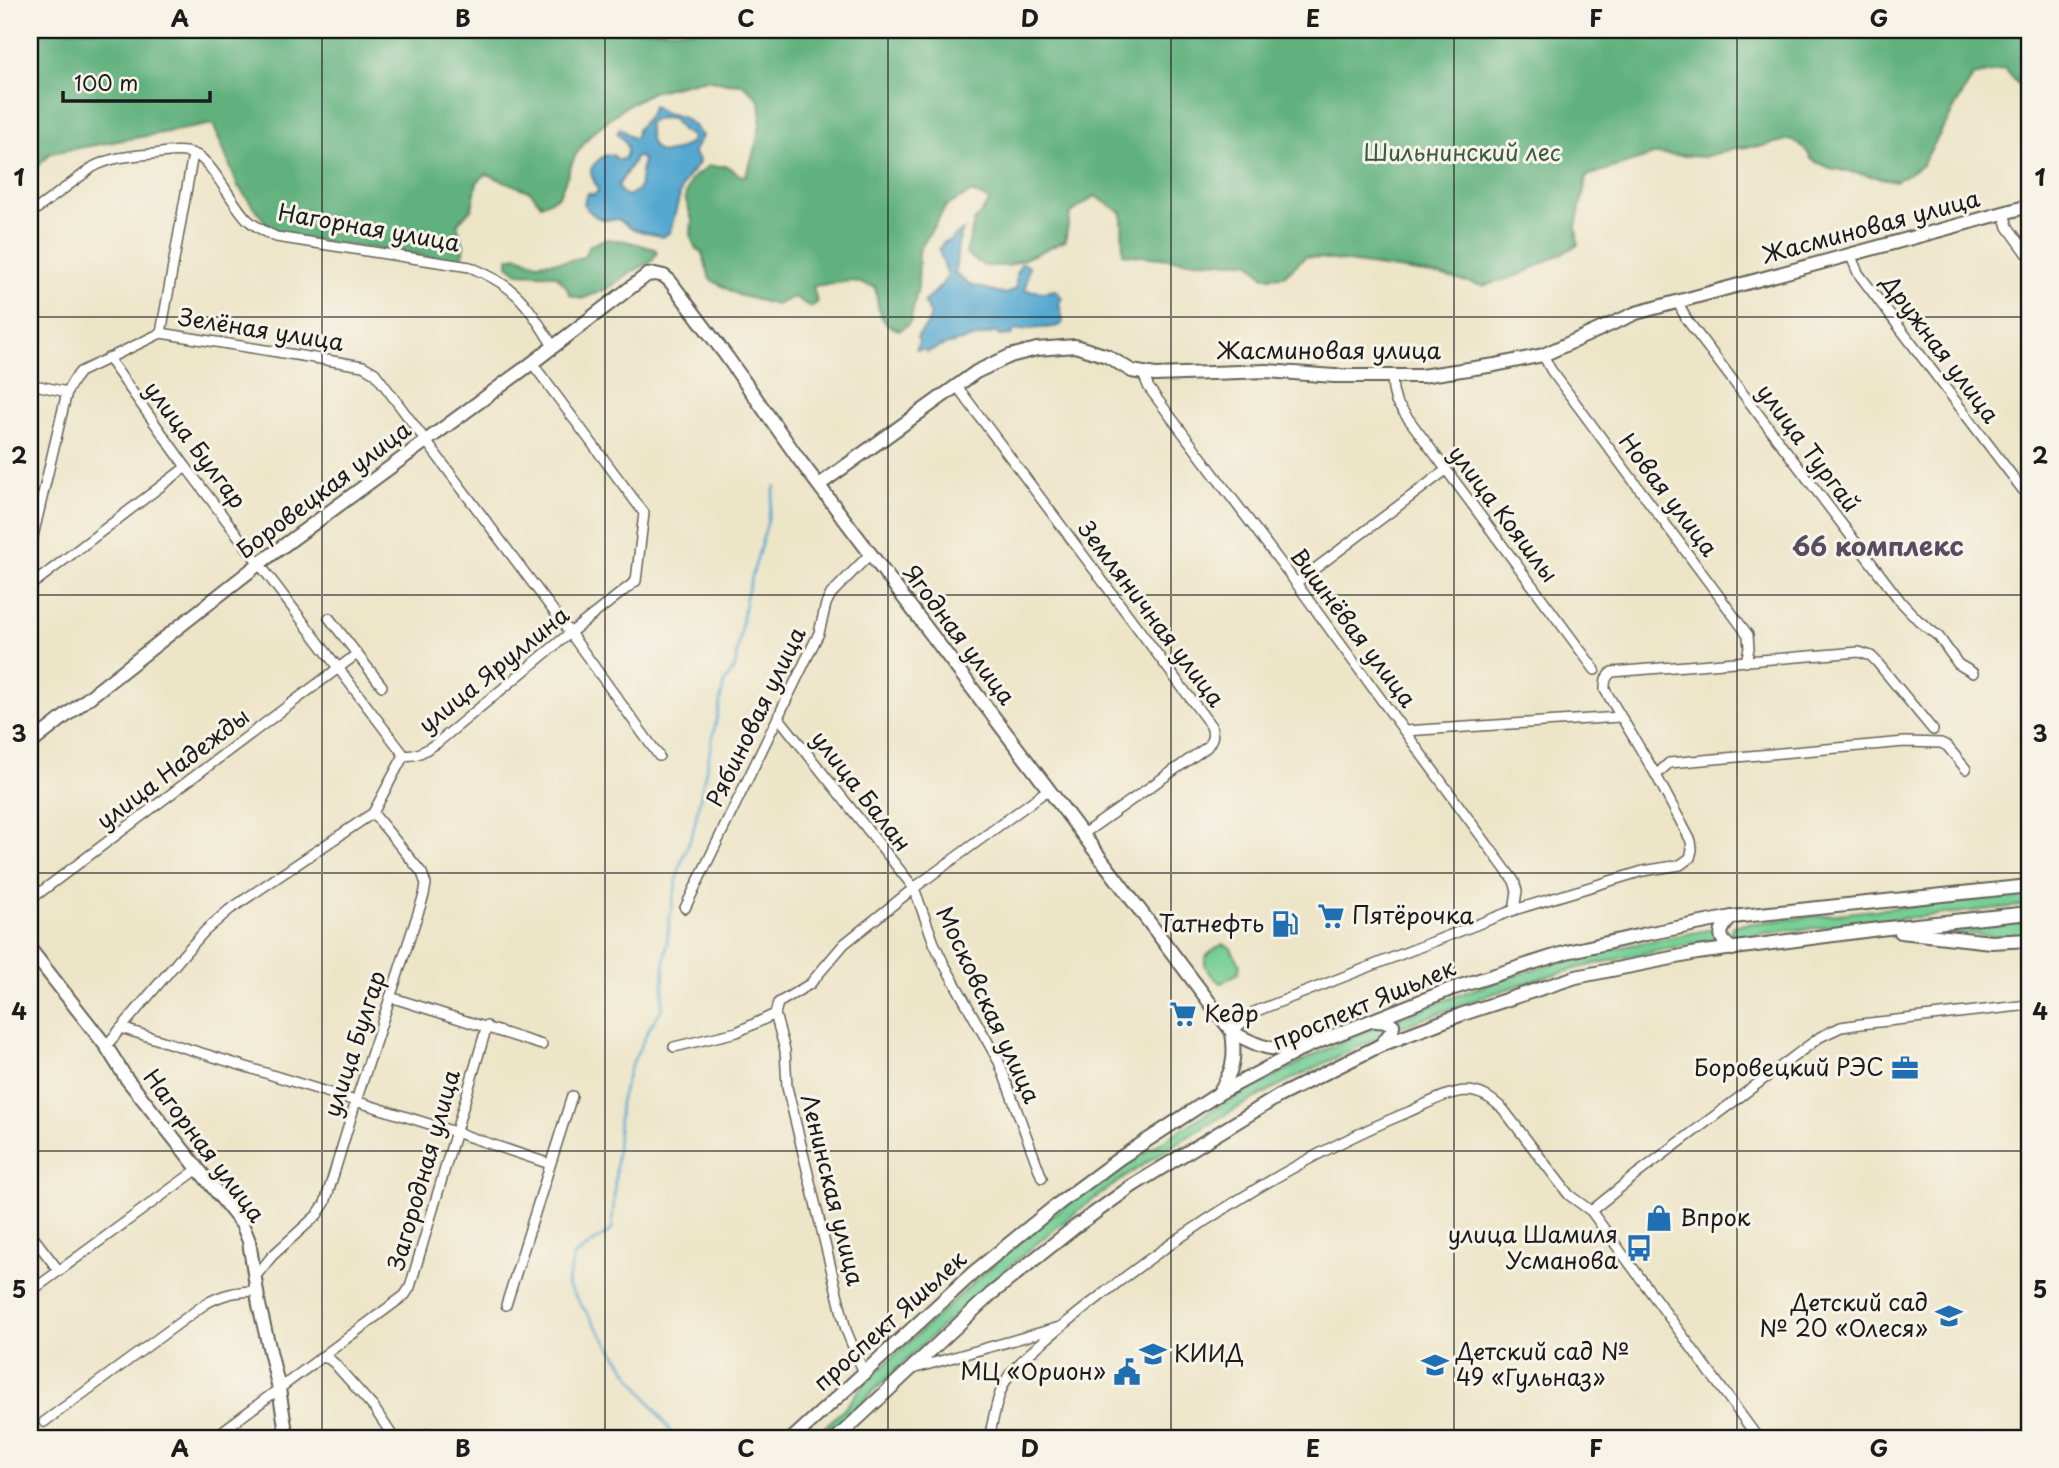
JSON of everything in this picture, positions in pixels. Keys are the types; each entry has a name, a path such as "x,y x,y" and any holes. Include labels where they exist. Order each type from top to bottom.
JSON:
{"street":[{"path":"30,214 104,161 118,157 181,151 193,154 161,333"},
{"name":"Нагорная улица","path":"193,154 209,165 247,219 261,230 276,237 470,267 490,275 518,294 553,346"},
{"name":"Жасминовая улица","path":"819,485 976,372 1001,359 1037,349 1075,346 1096,352 1143,374 1267,371 1334,376 1422,376 1543,355 1628,316 2029,206"},
{"path":"2004,213 2008,227 2029,256"},
{"name":"Дружная улица","path":"1850,254 1858,273 2029,498"},
{"name":"Боровецкая улица","path":"30,744 260,563 647,275"},
{"name":"Ягодная улица","path":"647,275 664,276 670,281 819,485 1233,1032"},
{"name":"улица Тургай","path":"1677,301 1687,320 1901,602 1939,637 1958,664 1973,673"},
{"name":"Зелёная улица","path":"30,549 67,392 80,372 161,333 363,366 375,373 659,756"},
{"name":"Новая улица","path":"1543,355 1551,370 1748,635 1746,662"},
{"name":"улица Булгар","path":"107,358 404,755"},
{"name":"улица Яруллина","path":"106,1046 198,939 229,910 373,813 404,755 410,757 437,743 636,581 644,513 532,363"},
{"name":"Вишнёвая улица","path":"1143,374 1149,388 1296,583 1514,881 1517,891 1514,910"},
{"name":"улица Кояшлы","path":"1392,376 1396,402 1595,670"},
{"path":"30,384 67,392"},
{"name":"Земляничная улица","path":"956,385 1211,726 1213,740 1207,747 1083,834"},
{"path":"30,586 186,467"},
{"path":"1296,583 1446,470"},
{"name":"Рябиновая улица","path":"685,908 819,633 831,594 871,553"},
{"path":"329,618 382,686"},
{"path":"1218,1094 1228,1080 1234,1063 1233,1032 1254,1012 1514,910 1643,871 1681,865 1690,858 1692,841 1605,690 1607,675 1612,672 1859,652 1876,661 1933,730"},
{"name":"улица Надежды","path":"30,900 357,654"},
{"path":"1405,731 1620,717"},
{"name":"улица Балан","path":"779,718 914,888"},
{"path":"1656,775 1669,763 1905,741 1941,743 1947,746 1966,769"},
{"path":"674,1048 737,1032 775,1014 778,1003 810,985 844,944 914,888 1049,789"},
{"name":"улица Булгар","path":"256,1284 272,1256 317,1215 325,1203 424,895 422,873 373,813"},
{"name":"проспект Яшьлек","path":"793,1438 974,1273 1058,1204 1120,1158 1218,1094 1308,1046 1451,989 1567,952 1732,917 2029,886"},
{"name":"Московская улица","path":"914,888 944,964 999,1062 1042,1178"},
{"name":"проспект Яшьлек","path":"837,1438 991,1294 1075,1227 1132,1186 1279,1096 1381,1045 1460,1015 1576,977 1697,953 2029,913"},
{"path":"1732,917 1723,927 1721,937 1724,943 1733,949"},
{"path":"1879,929 1969,940 2029,940"},
{"name":"Нагорная улица","path":"30,949 106,1046 126,1078 242,1224 250,1241 259,1306 279,1389 287,1438"},
{"path":"390,997 542,1045"},
{"path":"1591,1211 1678,1142 1814,1042 1841,1027 2029,1005"},
{"name":"Ленинская улица","path":"775,1014 785,1050 787,1087 846,1330 864,1373"},
{"path":"1374,1020 1393,1025 1392,1031 1381,1045"},
{"name":"Загородная улица","path":"213,1438 405,1295 410,1287 486,1026"},
{"path":"121,1028 550,1164"},
{"path":"1233,1032 1257,1046 1279,1050 1308,1046"},
{"path":"989,1438 998,1396 1014,1369 1116,1283 1226,1208 1332,1147 1379,1124 1464,1091 1475,1092 1493,1100 1503,1109 1569,1195 1591,1211 1758,1438"},
{"path":"506,1305 572,1096"},
{"path":"30,1292 198,1169"},
{"path":"30,1233 59,1271"},
{"path":"44,1422 205,1304 220,1295 256,1284"},
{"path":"909,1370 1062,1326"},
{"path":"321,1357 334,1363 374,1408 394,1438"},
{"path":"845,1438 859,1419"}],"green space":[{"name":"Шильнинский лес","path":"30,30 2029,30 2029,97 2005,69 1973,76 1922,165 1896,181 1830,168 1812,160 1806,150 1791,139 1763,146 1735,148 1704,157 1657,154 1587,176 1576,226 1578,245 1520,275 1483,286 1439,275 1306,256 1284,276 1264,277 1250,262 1188,261 1123,254 1122,213 1095,196 1070,214 1065,241 1008,266 984,266 966,254 974,222 990,201 972,192 946,206 919,251 918,287 910,323 900,330 887,324 880,314 875,287 852,281 813,286 817,303 810,307 794,297 776,305 738,295 710,279 702,253 695,247 691,237 692,220 685,197 691,179 709,166 727,166 741,176 746,175 758,137 761,115 758,99 742,84 706,79 652,92 623,108 591,134 575,156 559,196 541,205 531,192 486,174 477,182 472,208 457,224 464,246 462,262 274,234 238,186 213,124 51,153 30,174"},
{"path":"605,239 626,241 655,249 657,253 650,263 631,272 609,288 582,299 570,295 556,275 518,273 508,265 508,258 518,256 537,263 584,257 589,246"},
{"path":"2029,893 2029,905 1732,937 1730,935 1732,927 1736,925"},
{"path":"2029,921 2029,935 1991,936 1935,931"},
{"path":"1713,929 1715,940 1570,970 1491,994 1400,1027 1397,1019 1472,990 1543,967 1615,948"},
{"path":"1223,944 1230,947 1240,965 1238,973 1221,983 1211,974 1205,961 1208,955"},
{"path":"1378,1026 1385,1031 1383,1036 1297,1076 1213,1121 1094,1199 967,1304 825,1438 813,1438 845,1408 864,1384 978,1278 1049,1217 1205,1114 1314,1055"}],"water":[{"path":"653,106 665,113 682,117 702,136 693,153 699,163 682,187 670,232 663,237 632,229 618,219 599,218 584,205 589,193 594,195 598,191 591,173 593,166 606,155 613,155 618,160 624,159 626,155 626,145 617,134 620,128 632,138 636,137 637,130","holes":["663,118 673,119 682,131 692,136 691,142 667,153 655,149 649,135 649,123","636,157 643,160 639,189 628,196 621,192 618,186"]},
{"path":"963,230 958,245 955,274 971,285 1006,294 1016,288 1016,273 1022,263 1029,266 1025,290 1056,290 1062,298 1059,303 1063,321 1061,325 1014,330 1012,335 999,336 997,332 927,352 924,349 917,350 917,337 931,315 924,302 948,276 939,249 944,242"}],"waterway":[{"path":"675,1438 567,1285 574,1256 612,1230 620,1102 630,1068 662,1008 670,916 680,865 693,832 724,683 735,667 746,597 775,486"}],"place":[{"name":"Пятёрочка","path":"1331,916"},
{"name":"Татнефть","path":"1285,924"},
{"name":"Кедр","path":"1183,1014"},
{"name":"Боровецкий РЭС","path":"1905,1068"},
{"name":"Впрок","path":"1659,1218"},
{"name":"улица Шамиля Усманова","path":"1639,1248"},
{"name":"Детский сад № 20 «Олеся»","path":"1949,1316"},
{"name":"КИИД","path":"1153,1354"},
{"name":"Детский сад № 49 «Гульназ»","path":"1435,1365"},
{"name":"МЦ «Орион»","path":"1127,1372"}],"district":[{"name":"66 комплекс","path":"1878,547"}]}
